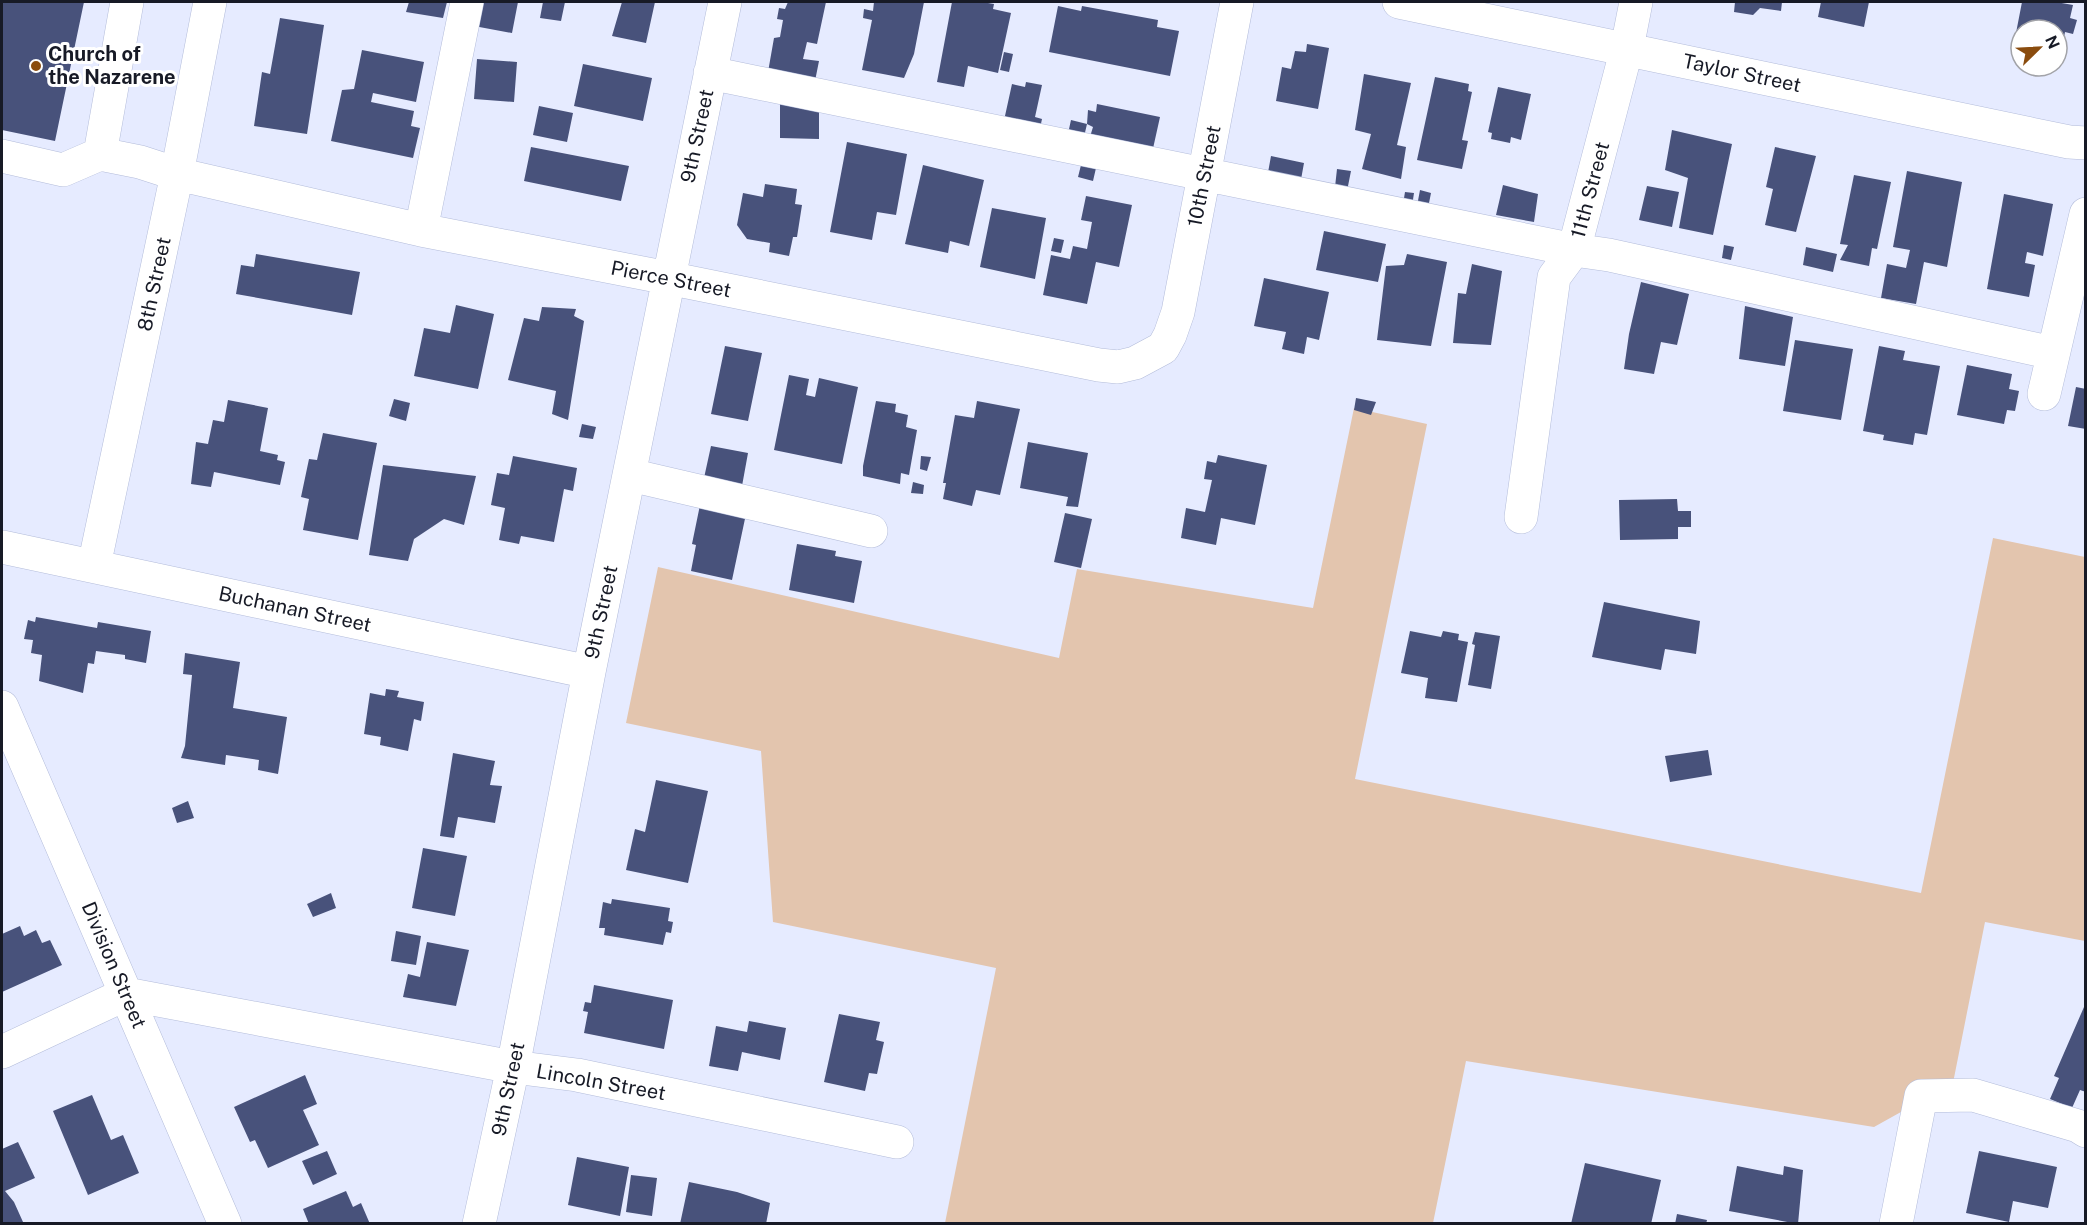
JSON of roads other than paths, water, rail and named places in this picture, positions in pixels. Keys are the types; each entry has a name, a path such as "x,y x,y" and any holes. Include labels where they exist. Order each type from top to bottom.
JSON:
{"street":[{"path":"2,156 63,170 100,154 127,2"},
{"name":"8th Street","path":"94,566 177,174 210,2"},
{"path":"421,230 467,2"},
{"name":"9th Street","path":"479,1224 513,1067 589,672 725,2"},
{"name":"10th Street","path":"1163,348 1178,312 1237,2"},
{"name":"Taylor Street","path":"1399,2 2085,144"},
{"name":"11th Street","path":"1521,517 1554,277 1574,250 1636,2"},
{"path":"710,73 1574,250 1609,255 2053,353"},
{"name":"Pierce Street","path":"100,154 421,230 1099,365 1118,367 1135,363 1163,348"},
{"path":"2044,394 2085,214"},
{"path":"630,475 871,531"},
{"name":"Buchanan Street","path":"2,547 589,672"},
{"name":"Division Street","path":"2,708 225,1224"},
{"path":"2,1052 126,994"},
{"name":"Lincoln Street","path":"126,994 513,1067 577,1075 897,1142"},
{"path":"1896,1224 1921,1096 1973,1095 2078,1126 2085,1131"}],"place":[{"name":"Church of the Nazarene","path":"36,66"}]}
